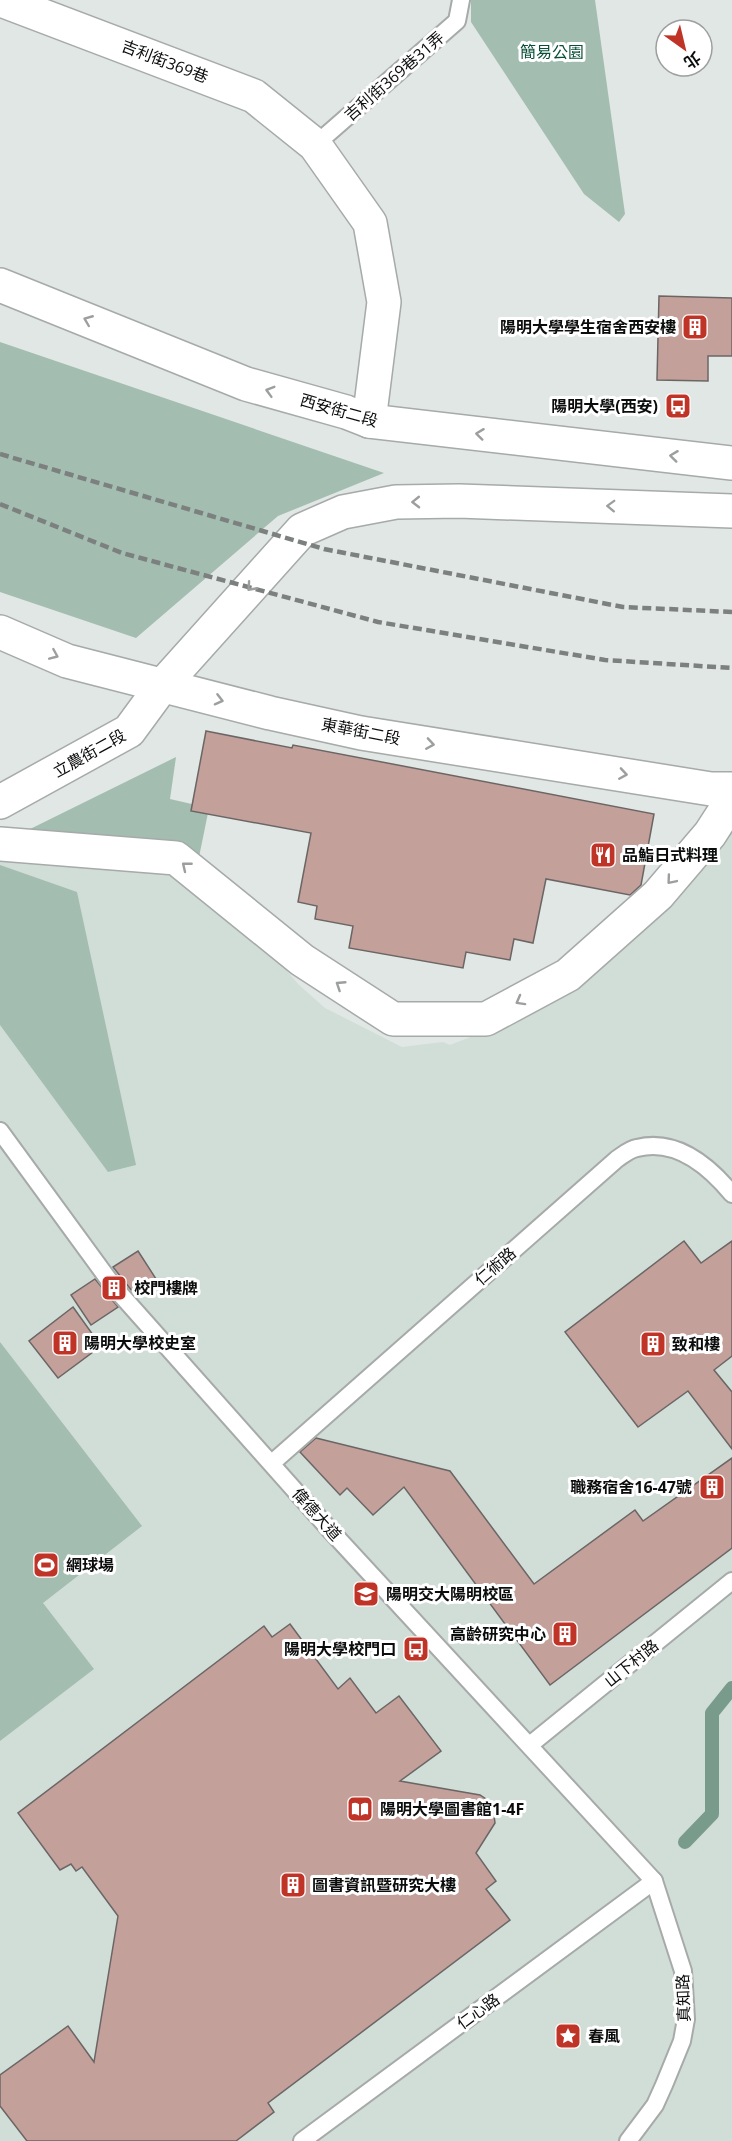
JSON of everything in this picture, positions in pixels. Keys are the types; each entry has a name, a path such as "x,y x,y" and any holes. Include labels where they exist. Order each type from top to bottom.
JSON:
{"street":[{"name":"吉利街369巷","path":"1,0 254,96 315,145 370,223 384,302 369,421"},
{"name":"西安街二段","path":"0,285 246,384 369,421 732,463"},
{"name":"立農街二段","path":"0,802 129,731 162,686 302,530 343,512 396,502 459,501 732,510"},
{"name":"東華街二段","path":"0,632 67,660 162,686 362,733 711,789 732,789"},
{"path":"0,844 176,858 302,960 393,1019 486,1020 568,975 658,896 710,834 732,800"}],"lane":[{"name":"吉利街369巷31弄","path":"315,145 458,21 461,0"},
{"name":"偉德大道","path":"0,1131 114,1287 330,1530 531,1744 654,1881"},
{"name":"仁術路","path":"272,1463 616,1159 636,1148 674,1149 704,1165 732,1194"},
{"name":"山下村路","path":"531,1744 732,1581"},
{"name":"仁心路","path":"302,2141 654,1881"},
{"name":"真知路","path":"628,2141 655,2105 682,2042 686,2019 680,1955 654,1881"}],"shaded area":[{"name":"陽明交大陽明校區","path":"732,816 732,2141 0,2141 0,856 169,867 259,938 298,984 325,1008 402,1047 443,1042 450,1045 543,1008 613,952"}],"green space":[{"name":"簡易公園","path":"471,0 595,0 625,214 619,222 584,194 471,22"},
{"path":"0,342 384,473 278,516 136,638 0,592"},
{"path":"176,757 170,799 209,808 199,857 18,835"},
{"path":"0,865 77,892 136,1165 108,1172 0,1025"},
{"name":"網球場","path":"0,1342 142,1526 43,1603 94,1669 0,1741"}],"building":[{"name":"陽明大學學生宿舍西安樓","path":"659,296 732,298 732,356 708,356 708,381 657,380"},
{"path":"206,731 292,748 293,745 654,814 641,885 630,895 546,879 533,943 514,939 510,960 466,952 463,968 349,948 353,926 315,919 317,906 298,902 311,833 191,811"},
{"name":"致和樓","path":"684,1241 701,1263 732,1241 732,1356 714,1370 732,1392 732,1449 688,1391 638,1427 565,1332"},
{"path":"138,1251 158,1282 136,1296 113,1267"},
{"path":"95,1279 118,1307 91,1325 71,1295"},
{"name":"陽明大學校史室","path":"73,1307 101,1346 58,1378 29,1341"},
{"name":"高齡研究中心","path":"316,1438 450,1471 534,1584 635,1510 643,1521 732,1458 732,1548 550,1685 404,1487 373,1515 347,1488 340,1495 300,1452"},
{"name":"圖書資訊暨研究大樓","path":"290,1624 338,1689 350,1678 376,1713 399,1696 441,1751 400,1781 480,1795 489,1801 493,1807 495,1823 476,1853 496,1881 486,1889 510,1920 268,2103 274,2112 236,2141 27,2141 0,2106 0,2075 68,2026 94,2062 118,1916 82,1867 76,1871 71,1864 60,1870 18,1813 264,1626 272,1637"}],"waterway":[{"path":"685,1842 712,1814 712,1713 732,1688"}],"railway":[{"path":"0,454 324,549 623,607 732,612"},
{"path":"0,504 122,553 378,622 605,660 732,668"}],"place":[{"name":"陽明大學學生宿舍西安樓","path":"695,327"},
{"name":"陽明大學(西安)","path":"678,406"},
{"name":"品鮨日式料理","path":"603,855"},
{"name":"校門樓牌","path":"114,1288"},
{"name":"陽明大學校史室","path":"65,1343"},
{"name":"致和樓","path":"653,1344"},
{"name":"職務宿舍16-47號","path":"712,1487"},
{"name":"網球場","path":"46,1565"},
{"name":"陽明交大陽明校區","path":"366,1594"},
{"name":"高齡研究中心","path":"565,1634"},
{"name":"陽明大學校門口","path":"416,1649"},
{"name":"陽明大學圖書館1-4F","path":"360,1809"},
{"name":"圖書資訊暨研究大樓","path":"293,1885"},
{"name":"春風","path":"568,2036"}]}
